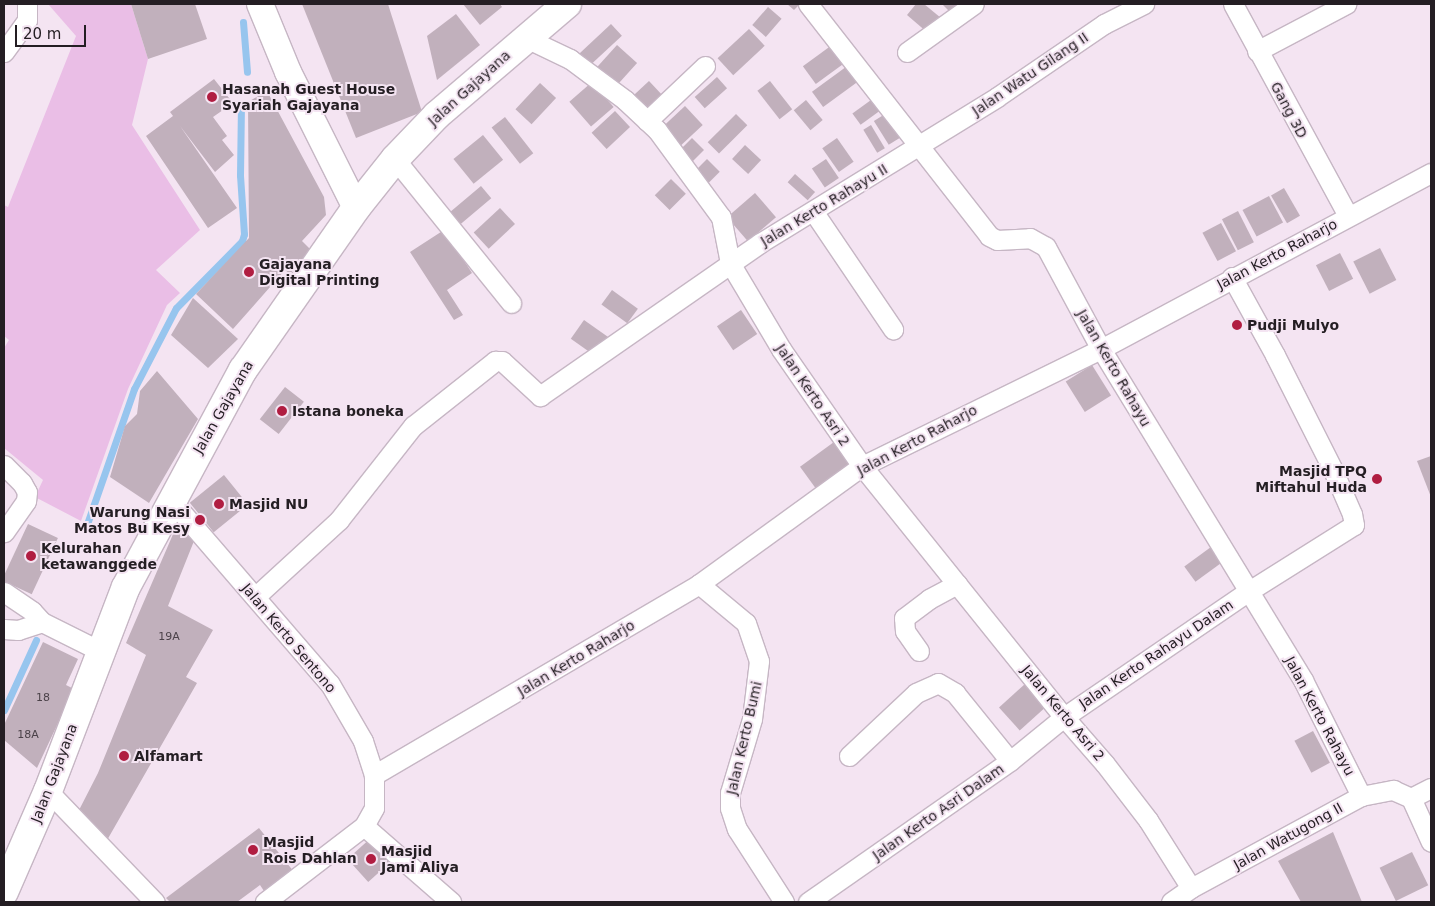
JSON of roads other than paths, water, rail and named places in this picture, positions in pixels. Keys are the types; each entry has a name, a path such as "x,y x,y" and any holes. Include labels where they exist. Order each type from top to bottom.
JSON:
{"main road":[{"path":"260,4 288,72 356,208"},
{"name":"Jalan Gajayana","path":"4,892 48,792 100,651 126,587 171,500 243,370 356,208 395,159 436,115 567,4"}],"street":[{"path":"4,52 26,20 27,4"},
{"name":"Jalan Kerto Rahayu","path":"808,4 989,236 997,240 1030,238 1042,242 1101,349 1303,680 1361,796"},
{"path":"907,52 974,4"},
{"name":"Jalan Watu Gilang II","path":"919,147 1104,24 1144,4"},
{"name":"Gang 3D","path":"1233,4 1348,216"},
{"path":"1257,51 1346,4"},
{"name":"Jalan Kerto Asri 2","path":"526,38 570,59 625,100 647,121 721,217 730,263 782,349 862,466 1142,813 1191,888"},
{"path":"647,121 705,66"},
{"name":"Jalan Kerto Rahayu II","path":"255,597 339,520 413,426 495,360 502,361 540,396 730,263 919,147"},
{"path":"395,159 511,303"},
{"name":"Jalan Kerto Raharjo","path":"374,775 573,661 699,584 862,466 1101,349 1232,277 1431,173"},
{"path":"813,211 893,329"},
{"name":"Jalan Kerto Rahayu Dalam","path":"1064,717 1249,591 1354,525 1352,514 1333,470 1276,355 1232,277"},
{"path":"4,465 22,482 27,492 26,501 4,532"},
{"name":"Jalan Kerto Sentono","path":"171,500 330,684 363,741 374,775 374,808 364,826"},
{"name":"Jalan Kerto Bumi","path":"699,584 746,623 759,661 760,678 752,719 730,793 730,808 737,829 784,902"},
{"path":"918,651 905,631 904,618 929,598 957,584"},
{"path":"4,592 42,622 100,651"},
{"path":"4,629 18,630 42,622"},
{"path":"849,756 916,693 938,683 955,694 1010,761"},
{"name":"Jalan Kerto Asri Dalam","path":"808,902 1010,761 1064,717"},
{"path":"1431,788 1411,798 1431,842"},
{"name":"Jalan Watugong II","path":"1172,902 1191,888 1361,796 1393,790 1411,798"},
{"path":"48,792 155,902"},
{"path":"265,902 364,826 451,902"}],"waterway":[{"path":"243,22 247,72"},
{"path":"87,524 134,389 176,308 242,241 244,234 240,175 241,107"},
{"path":"4,710 36,640"}],"place":[{"name":"Hasanah Guest House Syariah Gajayana","path":"212,97"},
{"name":"Gajayana Digital Printing","path":"249,272"},
{"name":"Pudji Mulyo","path":"1237,325"},
{"name":"Istana boneka","path":"282,411"},
{"name":"Masjid TPQ Miftahul Huda","path":"1377,479"},
{"name":"Masjid NU","path":"219,504"},
{"name":"Warung Nasi Matos Bu Kesy","path":"200,520"},
{"name":"Kelurahan ketawanggede","path":"31,556"},
{"name":"Alfamart","path":"124,756"},
{"name":"Masjid Rois Dahlan","path":"253,850"},
{"name":"Masjid Jami Aliya","path":"371,859"}]}
